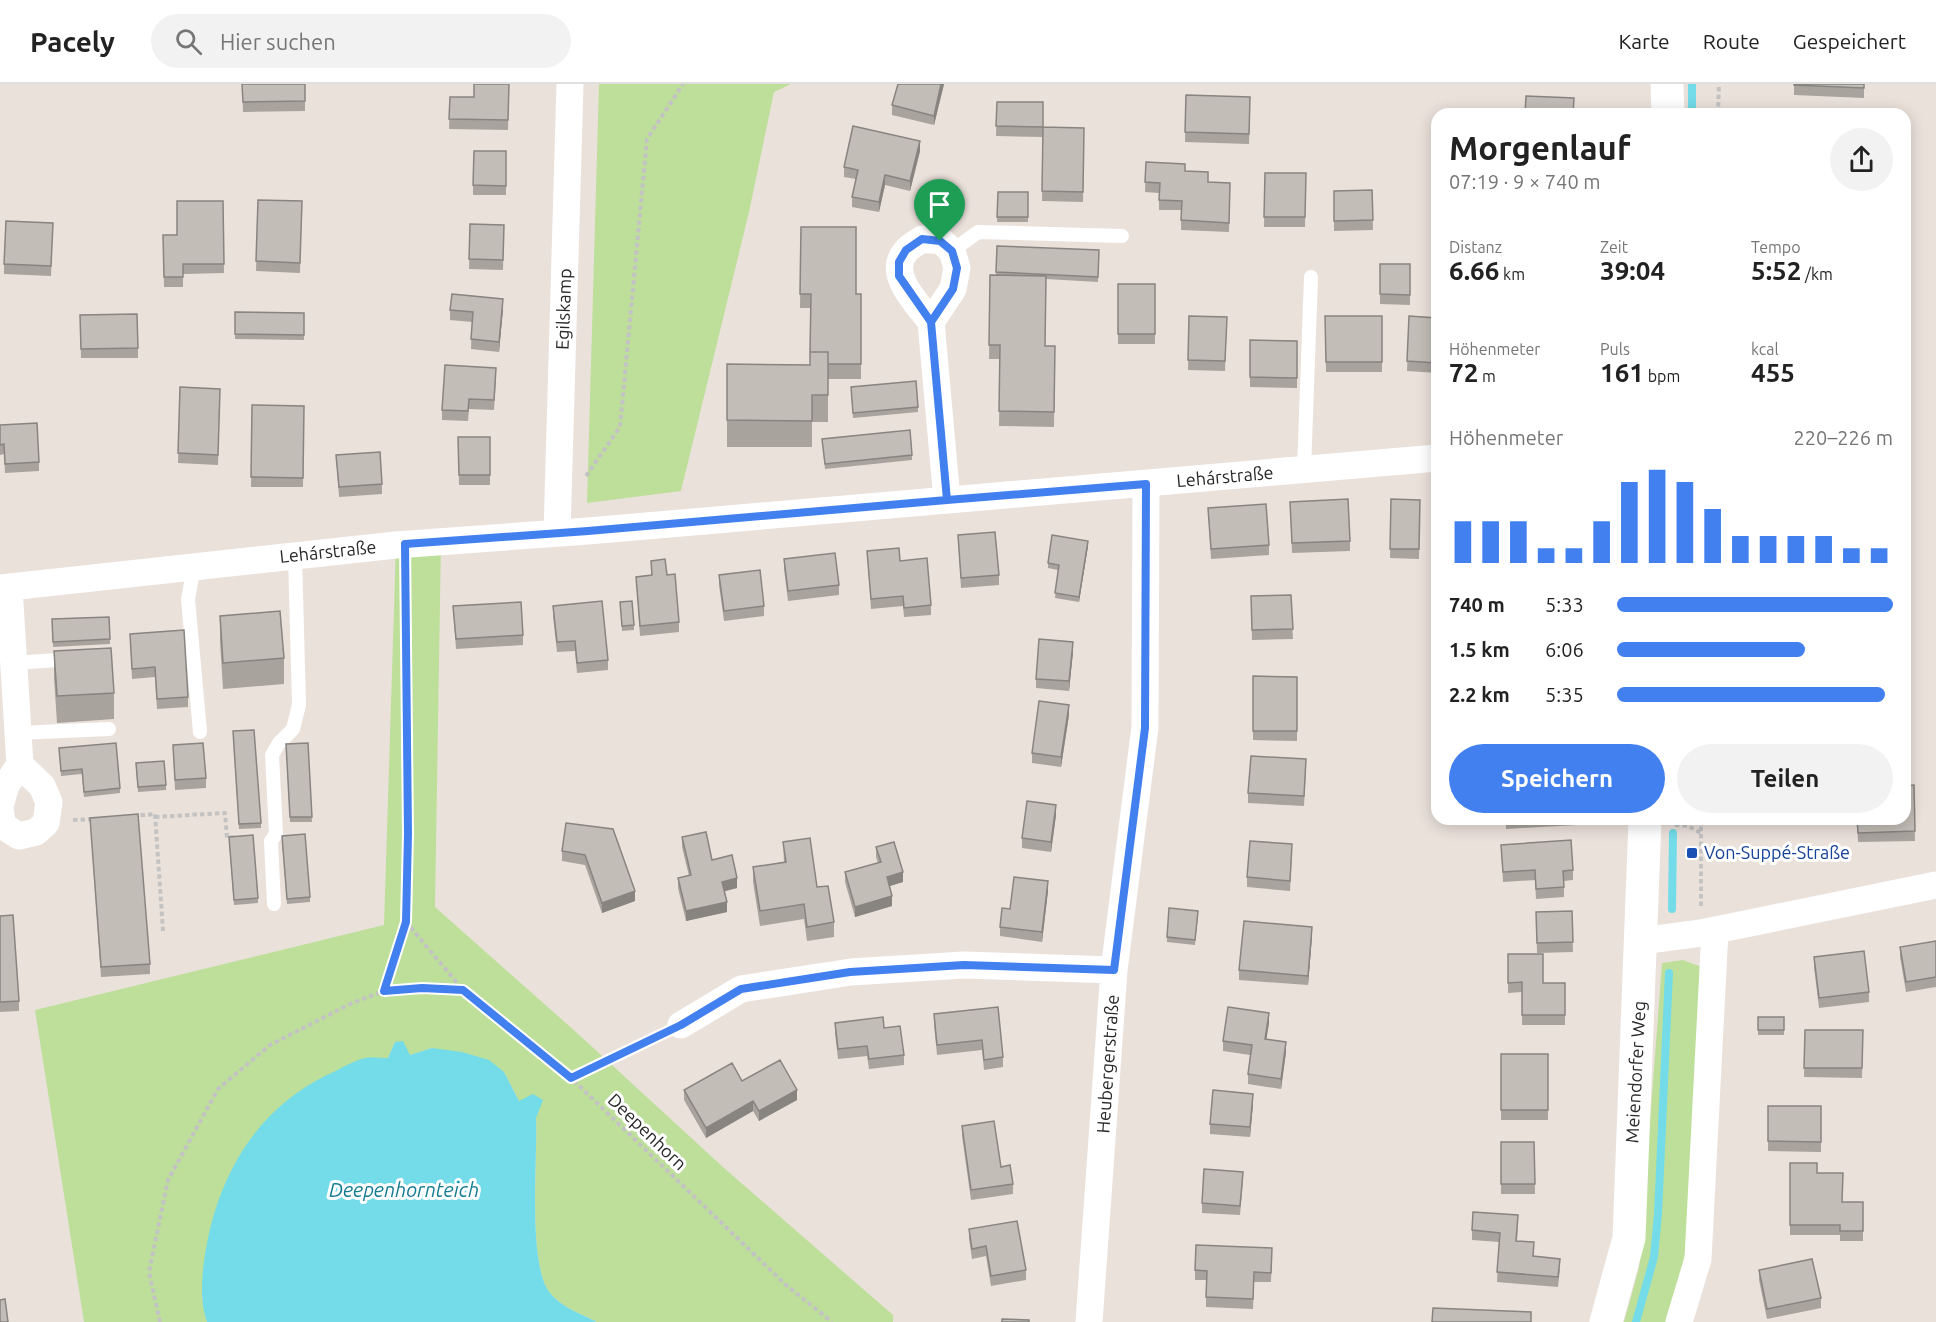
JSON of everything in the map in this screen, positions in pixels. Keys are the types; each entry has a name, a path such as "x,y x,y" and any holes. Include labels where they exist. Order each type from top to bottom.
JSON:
{"street":[{"name":"Egilskamp","path":"558,525 570,84"},
{"path":"1667,84 1668,108"},
{"path":"931,322 953,289 957,268 952,251 940,241 922,239 906,250 899,262 899,276 931,322 947,500"},
{"name":"Lehárstraße","path":"21,765 14,663 4,587 405,544 558,525 947,500 1431,459"},
{"name":"Heubergerstraße","path":"1089,1322 1114,970 1145,728 1146,484"},
{"path":"21,765 42,786 49,802 46,823 36,832 19,836 3,826 0,808 6,785 21,765"},
{"name":"Meiendorfer Weg","path":"1606,1322 1629,1238 1645,825"},
{"path":"1641,941 1708,932 1936,885"},
{"path":"1679,1322 1698,1259 1708,932"},
{"path":"681,1025 741,989 850,972 964,965 1114,970"}],"lane":[{"path":"952,251 978,232 1122,236"},
{"path":"1304,470 1311,277"},
{"path":"274,904 271,841 276,834 272,754 293,729 299,705 295,556"},
{"path":"194,567 188,599 200,732"},
{"path":"14,663 80,658"},
{"path":"18,732 109,729"}],"path":[{"path":"558,525 620,427 647,139 682,84"},
{"path":"1718,108 1719,84"},
{"path":"384,991 406,922 408,822 405,544"},
{"path":"155,817 225,813 227,838 276,834"},
{"path":"122,816 155,814 163,932"},
{"path":"46,823 100,818"},
{"path":"1701,825 1708,932"},
{"name":"Deepenhorn","path":"406,922 463,990 571,1078 785,1284 832,1322"},
{"path":"159,1322 149,1272 168,1180 218,1089 270,1044 352,1003 384,991 422,988 463,990"},
{"path":"571,1078 681,1025"}],"green space":[{"path":"599,84 791,84 774,92 749,212 681,491 587,503"},
{"path":"441,542 435,907 724,1168 893,1315 893,1322 597,1322 572,1310 550,1293 543,1279 538,1259 535,1210 536,1118 519,1101 504,1072 432,1048 410,1055 395,1042 388,1058 366,1058 314,1082 202,1298 207,1322 84,1322 35,1010 384,925 396,545"},
{"path":"1683,960 1707,969 1683,1274 1669,1322 1624,1322 1639,1268 1662,963"}],"water":[{"name":"Deepenhornteich","path":"403,1041 410,1055 432,1048 462,1052 489,1060 504,1072 519,1101 533,1094 543,1100 536,1118 535,1210 538,1259 543,1279 550,1293 572,1310 597,1322 207,1322 202,1295 202,1276 212,1221 232,1170 245,1147 261,1125 302,1089 360,1059 388,1058 395,1042"}],"building":[{"path":"242,84 305,84 305,101 243,102"},
{"path":"474,84 509,84 508,120 449,119 450,97 474,97"},
{"path":"898,84 941,84 934,116 892,105"},
{"path":"1864,84 1864,88 1794,85"},
{"path":"1186,95 1250,97 1249,134 1185,132"},
{"path":"1526,96 1574,98 1573,108 1525,108"},
{"path":"997,102 1043,102 1043,127 996,126"},
{"path":"853,126 920,141 910,181 885,175 879,202 852,197 858,170 844,167"},
{"path":"1043,127 1084,128 1083,192 1042,191"},
{"path":"474,151 506,151 506,186 473,185"},
{"path":"1146,162 1185,164 1185,171 1208,172 1208,182 1230,183 1229,223 1181,220 1182,201 1159,200 1160,183 1145,182"},
{"path":"1265,173 1306,173 1305,217 1264,217"},
{"path":"1372,190 1373,220 1334,221 1334,191"},
{"path":"998,192 1028,192 1028,217 997,217"},
{"path":"258,200 302,201 300,263 256,261"},
{"path":"177,201 223,201 224,264 183,264 183,277 164,277 163,235 177,235"},
{"path":"6,221 53,223 51,266 4,264"},
{"path":"470,224 504,225 503,260 469,259"},
{"path":"801,227 856,227 856,294 861,294 861,364 828,364 828,352 810,352 811,294 800,294"},
{"path":"997,246 1099,250 1098,277 996,272"},
{"path":"1380,264 1410,264 1410,295 1380,294"},
{"path":"990,275 1046,276 1045,346 1055,346 1054,412 999,411 1000,345 989,345"},
{"path":"1118,284 1155,284 1155,334 1118,334"},
{"path":"452,294 503,299 499,342 471,339 473,312 450,310"},
{"path":"235,312 304,313 304,335 235,334"},
{"path":"137,314 138,348 81,349 80,315"},
{"path":"1189,316 1227,317 1225,361 1188,360"},
{"path":"1325,316 1382,316 1382,362 1326,362"},
{"path":"1409,316 1431,318 1431,363 1407,361"},
{"path":"1250,340 1297,341 1297,378 1250,377"},
{"path":"810,352 828,352 828,395 812,395 812,421 727,420 727,364 810,365"},
{"path":"445,365 496,368 494,400 469,399 468,411 442,410"},
{"path":"916,381 918,407 853,413 851,387"},
{"path":"180,387 220,389 218,455 178,453"},
{"path":"252,405 304,406 303,478 251,477"},
{"path":"37,423 39,462 5,464 4,444 0,445 0,425"},
{"path":"910,430 912,455 825,464 822,439"},
{"path":"458,437 490,437 490,475 459,475"},
{"path":"380,452 382,484 339,487 336,455"},
{"path":"1348,499 1350,541 1292,543 1290,502"},
{"path":"1391,499 1420,500 1419,549 1390,549"},
{"path":"1266,504 1269,545 1211,549 1208,508"},
{"path":"995,532 999,575 961,578 958,535"},
{"path":"1052,535 1088,541 1079,597 1055,593 1059,565 1048,563"},
{"path":"899,548 900,561 927,558 931,605 904,608 903,596 871,599 867,551"},
{"path":"835,553 839,585 788,591 784,559"},
{"path":"665,559 667,575 675,574 679,622 640,626 636,577 652,575 651,561"},
{"path":"760,570 764,606 724,611 719,575"},
{"path":"1291,595 1293,629 1252,630 1251,596"},
{"path":"602,601 608,660 577,663 575,641 557,642 553,606"},
{"path":"632,601 634,625 622,626 620,602"},
{"path":"521,602 523,635 456,639 453,606"},
{"path":"280,611 284,658 223,663 220,616"},
{"path":"109,617 110,639 53,642 52,619"},
{"path":"184,630 188,697 157,699 155,667 132,669 130,634"},
{"path":"1039,639 1073,642 1069,681 1036,679"},
{"path":"111,648 114,693 57,696 54,651"},
{"path":"1253,676 1297,677 1297,731 1253,731"},
{"path":"1039,701 1069,705 1061,757 1032,753"},
{"path":"254,730 261,823 239,824 233,731"},
{"path":"116,743 120,788 84,792 82,769 61,771 59,748"},
{"path":"203,743 206,778 175,780 173,745"},
{"path":"308,743 312,817 290,817 286,744"},
{"path":"1251,756 1306,759 1304,796 1248,793"},
{"path":"164,761 166,785 138,787 136,763"},
{"path":"1911,785 1914,785 1915,831 1858,833 1857,825 1911,825"},
{"path":"1027,801 1056,805 1051,842 1022,838"},
{"path":"138,814 150,964 101,967 90,818"},
{"path":"566,823 613,829 635,891 602,903 585,855 562,851"},
{"path":"706,832 712,860 732,855 737,878 722,882 727,902 686,911 678,878 691,875 682,837"},
{"path":"305,834 310,897 287,899 282,836"},
{"path":"253,835 258,898 234,900 229,837"},
{"path":"810,838 817,887 828,886 834,922 807,927 804,904 760,911 753,867 786,862 783,842"},
{"path":"1571,840 1573,870 1563,871 1564,887 1536,889 1535,870 1503,872 1501,845"},
{"path":"1250,841 1292,844 1290,881 1247,877"},
{"path":"894,842 903,872 887,877 892,896 855,907 845,872 881,862 876,847"},
{"path":"1014,877 1048,881 1042,932 1000,927 1002,908 1010,909"},
{"path":"1169,908 1198,911 1195,940 1167,937"},
{"path":"1572,911 1573,942 1537,943 1536,912"},
{"path":"13,915 19,1001 0,1002 0,916"},
{"path":"1244,921 1312,927 1308,976 1239,970"},
{"path":"1936,941 1936,977 1906,982 1900,947"},
{"path":"1864,951 1869,992 1819,998 1814,957"},
{"path":"1508,954 1543,954 1543,983 1565,983 1565,1015 1522,1015 1522,982 1508,983"},
{"path":"998,1007 1003,1057 984,1060 982,1040 937,1045 934,1014"},
{"path":"1228,1007 1269,1013 1265,1039 1286,1042 1281,1079 1248,1074 1252,1045 1223,1041"},
{"path":"883,1017 884,1028 900,1026 904,1055 869,1059 867,1046 838,1049 835,1023"},
{"path":"1758,1017 1784,1017 1784,1030 1758,1030"},
{"path":"1805,1030 1863,1030 1862,1068 1804,1068"},
{"path":"1501,1054 1548,1054 1548,1110 1501,1110"},
{"path":"780,1060 797,1090 759,1111 753,1101 706,1128 684,1090 732,1063 742,1081"},
{"path":"1213,1090 1253,1094 1250,1127 1210,1124"},
{"path":"1768,1106 1821,1106 1821,1142 1768,1141"},
{"path":"994,1121 1001,1167 1010,1165 1013,1184 971,1190 962,1126"},
{"path":"1501,1142 1534,1142 1535,1184 1501,1184"},
{"path":"1790,1163 1817,1163 1817,1173 1843,1173 1842,1202 1863,1202 1863,1231 1840,1231 1840,1225 1790,1225"},
{"path":"1204,1169 1243,1172 1240,1206 1202,1203"},
{"path":"1473,1212 1518,1215 1516,1241 1534,1242 1533,1256 1560,1259 1558,1277 1497,1272 1500,1233 1472,1230"},
{"path":"1017,1221 1026,1270 991,1276 986,1246 972,1249 969,1229"},
{"path":"1196,1245 1272,1248 1271,1273 1254,1272 1253,1299 1206,1297 1207,1271 1195,1270"},
{"path":"1812,1259 1821,1298 1767,1309 1759,1270"},
{"path":"5,1299 8,1322 0,1322 0,1300"},
{"path":"1433,1308 1531,1312 1531,1322 1432,1322"},
{"path":"1002,1319 1029,1320 1029,1322 1002,1322"}],"waterway":[{"path":"1692,84 1692,108"},
{"path":"1672,909 1673,833"},
{"path":"1636,1322 1654,1257 1669,973"}],"place":[{"name":"Von-Suppé-Straße","path":"1692,853"}],"route":[{"path":"940,241 922,239 906,250 899,262 899,276 931,322 939,411 947,500 1146,484 1145,728 1114,970 964,965 850,972 741,989 681,1025 571,1078 463,990 422,988 384,991 406,922 408,834 405,544 588,531 947,500 931,322 953,289 957,268 952,251 940,241"}]}
